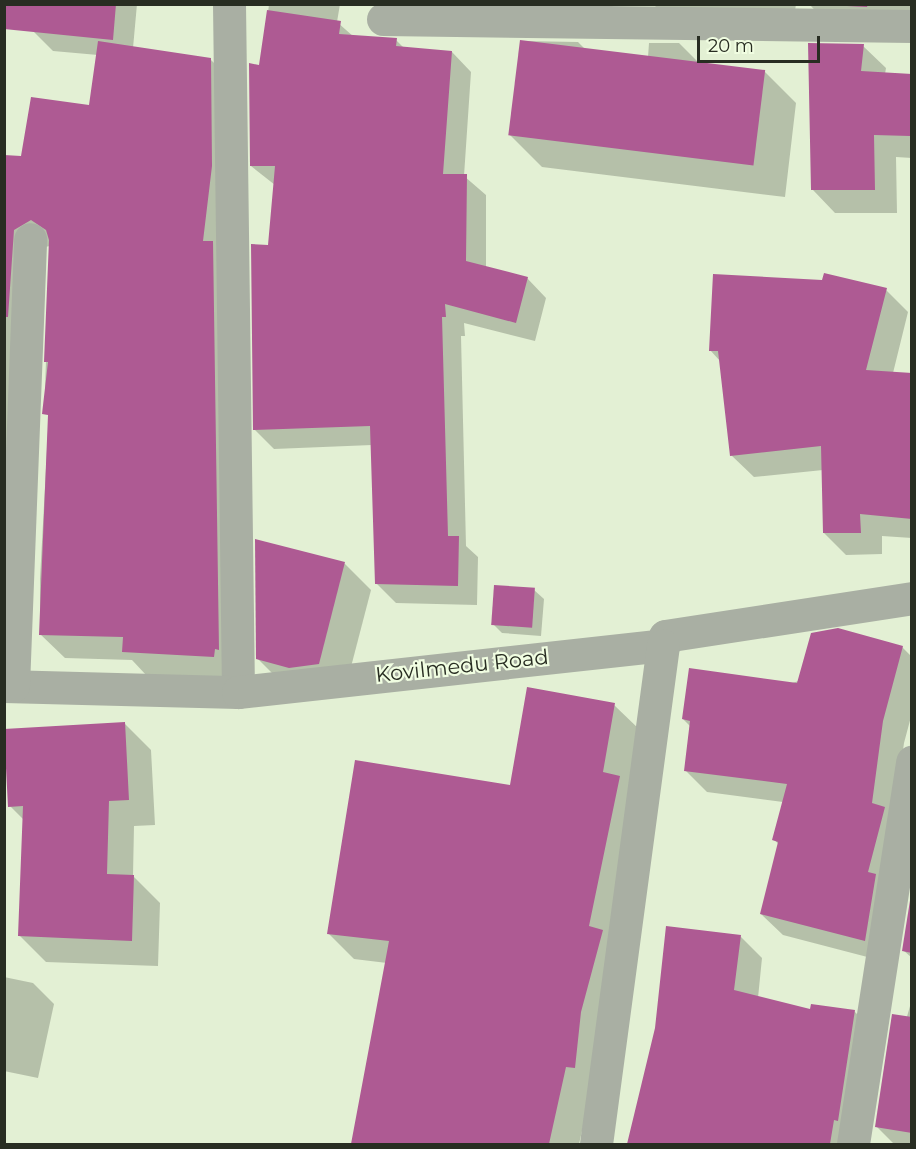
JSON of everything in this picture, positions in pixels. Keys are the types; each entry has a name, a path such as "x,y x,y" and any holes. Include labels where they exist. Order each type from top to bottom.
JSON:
{"street":[{"path":"229,4 238,693"},
{"path":"383,19 912,26"},
{"path":"9,686 30,239"},
{"name":"Kovilmedu Road","path":"9,686 238,693 663,645 665,636 912,598"},
{"path":"596,1144 663,645"},
{"path":"853,1144 912,762"}],"building":[{"path":"4,4 116,4 113,40 4,29"},
{"path":"807,4 868,4 867,7"},
{"path":"267,10 341,21 339,34 397,38 396,46 452,51 443,174 467,174 466,261 528,277 516,323 445,304 446,317 442,317 448,536 459,536 458,586 375,584 370,426 253,430 251,244 268,245 275,166 250,166 249,63 259,65"},
{"path":"520,40 765,70 753,165 508,135"},
{"path":"98,41 211,58 212,166 203,241 213,241 219,650 215,649 214,657 122,652 123,637 39,635 48,415 42,414 48,362 44,362 49,240 46,230 31,220 14,230 8,317 4,317 4,155 21,156 31,97 89,105"},
{"path":"808,43 864,44 861,71 912,74 910,136 874,135 875,190 811,190"},
{"path":"824,273 887,288 866,370 912,373 912,519 860,514 861,533 823,533 821,446 730,456 718,351 709,351 713,274 822,280"},
{"path":"255,539 345,562 319,664 289,668 256,659"},
{"path":"494,585 535,588 532,628 491,625"},
{"path":"838,628 903,646 883,721 872,803 885,807 868,872 876,874 865,941 760,914 778,842 772,840 787,784 684,771 690,721 682,719 689,668 797,683 811,633"},
{"path":"527,687 615,703 603,772 620,776 589,926 603,930 581,1012 575,1068 566,1067 549,1144 351,1144 389,941 327,934 355,760 510,785"},
{"path":"125,722 129,800 109,801 107,874 134,875 132,941 18,936 23,806 8,807 4,729"},
{"path":"912,888 912,953 902,951"},
{"path":"666,926 741,935 734,990 810,1009 811,1004 855,1010 838,1121 834,1120 830,1144 627,1144 655,1028"},
{"path":"892,1014 912,1017 912,1133 875,1127"}]}
